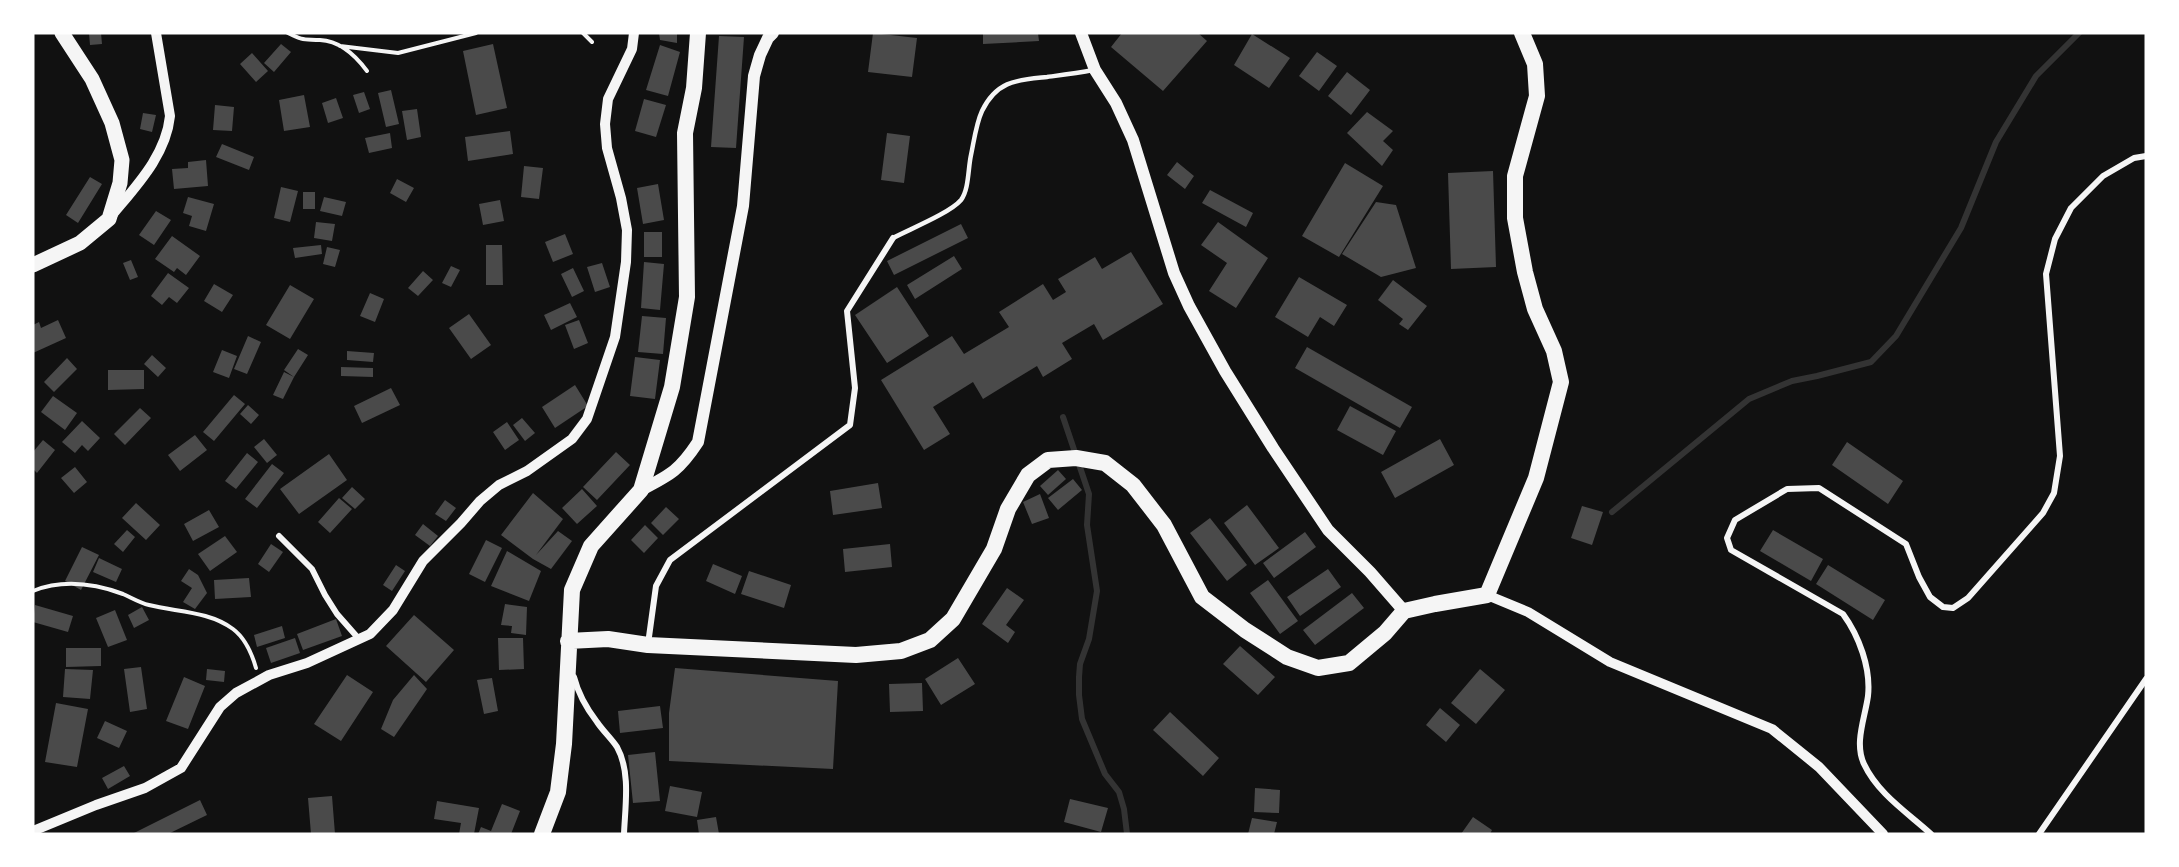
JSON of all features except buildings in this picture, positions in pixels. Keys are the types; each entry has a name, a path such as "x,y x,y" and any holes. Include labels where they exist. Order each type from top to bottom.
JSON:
{"highway":[{"path":"542,834 558,792 564,744 572,590 591,546 640,490 672,387 687,297 686,133 694,88 698,33"},
{"path":"568,641 608,639 648,645 856,655 902,651 930,640 953,619 993,549 1008,509 1028,475 1048,460 1076,458 1105,463 1133,485 1164,525 1202,597 1245,630 1287,657 1318,668 1349,663 1385,633 1404,611 1487,594 1536,478 1561,382 1554,351 1535,309 1525,272 1515,218 1515,177 1537,96 1535,64 1522,33"}],"main road":[{"path":"33,266 80,243 109,219 120,183 122,160 112,123 96,88 62,33"},
{"path":"640,490 676,470 684,463 698,442 743,206 754,76 760,55 773,33"},
{"path":"1081,33 1095,70 1116,103 1133,140 1174,273 1189,306 1225,371 1328,530 1370,572 1404,611"}],"street":[{"path":"109,219 140,182 157,155 169,129 170,116 156,33"},
{"path":"33,831 144,788 181,768 220,707 236,693 269,675 307,663 370,634 393,610 423,561 480,501 499,485 553,454 572,439 587,419 615,337 627,262 627,230 607,148 605,124 608,99 632,49 634,33"},
{"path":"1931,834 1888,796 1873,780 1863,762 1859,744 1868,693 1865,662 1855,631 1842,614 1731,550 1727,538 1736,520 1787,489 1819,488 1906,544 1930,597 1943,607 1953,608 1968,598 2043,513 2054,493 2060,456 2046,274 2055,239 2071,208 2103,176 2134,158 2146,156"},
{"path":"648,645 656,586 670,560 850,424 855,388 847,311 893,238"},
{"path":"279,536 312,569 337,614 359,639"},
{"path":"1487,594 1528,612 1610,662 1772,729 1819,766 1883,834"},
{"path":"568,641 574,680 581,697 622,758 625,773 624,834"},
{"path":"2039,834 2146,679"}],"lane":[{"path":"893,238 952,208 961,200 966,190 966,179 976,130 982,111 991,96 1005,85 1023,78 1095,70"}],"path":[{"path":"288,33 306,41 321,40 340,46 398,53 476,33"},
{"path":"583,33 592,42"},
{"path":"340,46 358,59 367,71"},
{"path":"33,591 63,583 98,586 147,605 179,610 223,622 235,630 246,644 260,680"}],"waterway":[{"path":"1612,512 1749,399 1792,381 1871,362 1896,336 1961,228 1996,142 2036,76 2079,33"},
{"path":"1063,417 1089,494 1087,525 1097,591 1089,639 1080,664 1079,695 1082,719 1105,774 1119,792 1127,834"}]}
